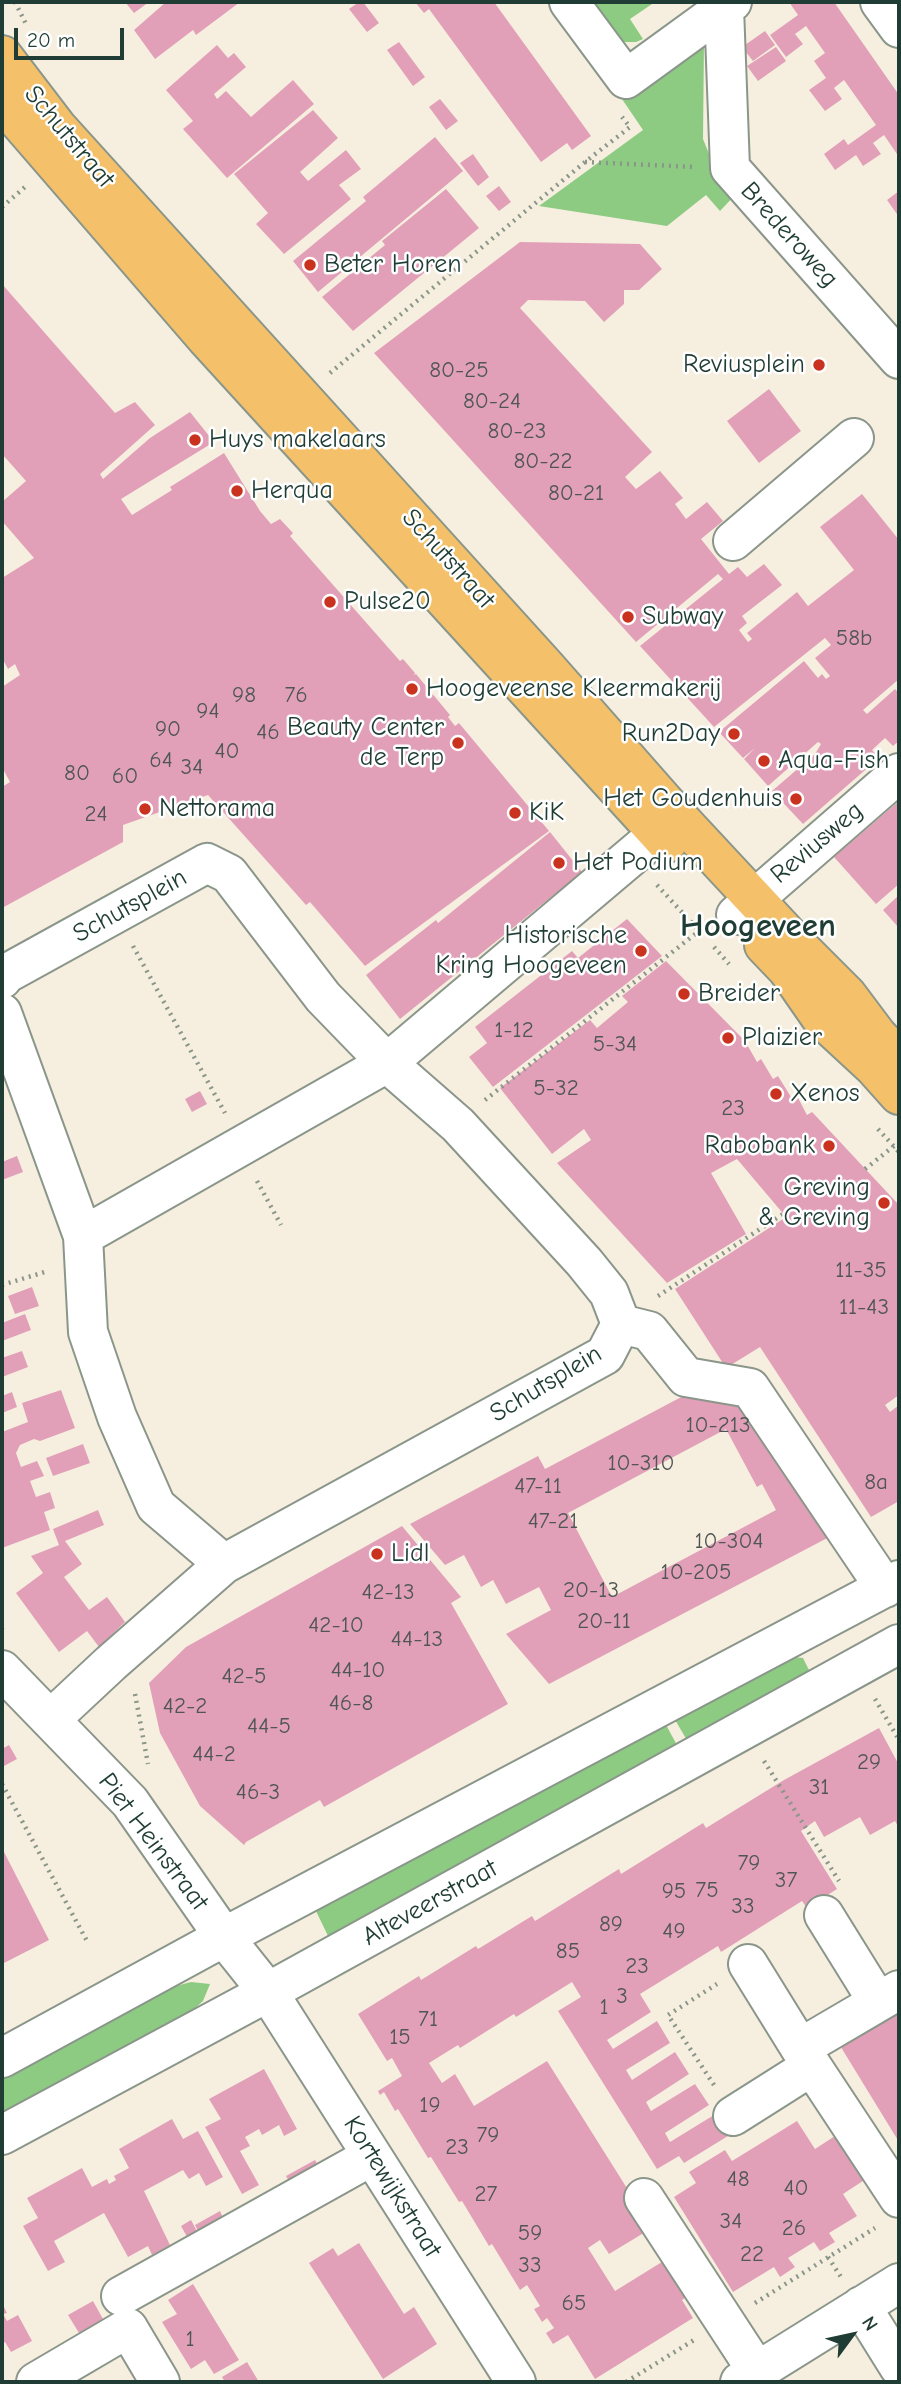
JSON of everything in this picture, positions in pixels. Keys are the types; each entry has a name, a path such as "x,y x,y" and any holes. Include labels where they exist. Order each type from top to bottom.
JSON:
{"main road":[{"name":"Schutstraat","path":"2,55 57,127 546,667 668,826"},
{"name":"Schutstraat","path":"2,102 207,339 668,826 757,896 847,995 899,1059"},
{"name":"Schutstraat","path":"757,896 787,969 821,1018 899,1094"}],"street":[{"path":"569,2 626,79 728,5"},
{"path":"880,2 899,28"},
{"name":"Brederoweg","path":"728,5 730,169 899,359"},
{"path":"733,541 854,438"},
{"name":"Reviusweg","path":"757,896 899,773"},
{"path":"83,1236 387,1063 668,826"},
{"name":"Schutsplein","path":"2,979 2,976 207,863 229,874 323,997 387,1063 458,1125 584,1262 635,1328 605,1355 225,1564 111,1662 51,1719"},
{"path":"2,1013 83,1236 88,1332 123,1430 156,1506 225,1564"},
{"path":"2,2058 224,1937 892,1584 750,1388 686,1377 635,1328"},
{"path":"829,1617 858,1668"},
{"name":"Alteveerstraat","path":"2,2134 268,1992 899,1644"},
{"name":"Piet Heinstraat","path":"7,1685 51,1719 130,1802 224,1937 268,1992"},
{"path":"733,2116 806,2057 889,1996 824,1915"},
{"path":"748,1964 806,2057 889,2212"},
{"name":"Kortewijkstraat","path":"268,1992 516,2382"},
{"path":"121,2296 372,2156"},
{"path":"644,2198 724,2322 748,2377 899,2283"},
{"path":"861,2306 899,2367"},
{"path":"36,2382 128,2328 160,2382"}],"path":[{"path":"329,374 630,127 614,105 626,79"},
{"path":"585,162 730,169"},
{"path":"2,207 33,181"},
{"path":"116,915 243,1145 246,1160 281,1225"},
{"path":"497,1090 699,931"},
{"path":"865,1169 894,1146"},
{"path":"635,1328 658,1295 783,1214"},
{"path":"111,1662 136,1695 150,1775"},
{"path":"858,1668 899,1740"},
{"path":"745,1730 850,1899 824,1915"},
{"path":"2,1784 88,1942"},
{"path":"626,2382 724,2322 889,2212"}],"green space":[{"path":"590,2 655,2 630,19 643,39 625,42 616,38"},
{"path":"704,41 703,139 718,176 736,194 720,211 706,195 667,226 539,206 643,130 622,99"},
{"path":"794,1657 803,1658 809,1670 808,1679 688,1742 674,1718"},
{"path":"665,1723 678,1747 329,1938 316,1911"},
{"path":"191,1982 210,1984 203,2001 193,2010 2,2114 2,2078 169,1988"}],"building":[{"path":"125,2 149,2 134,13"},
{"path":"166,2 240,2 196,35 193,30 155,59 134,30"},
{"path":"363,2 379,23 367,32 349,9"},
{"path":"415,2 494,2 591,136 572,150 567,143 541,162 429,9 424,13"},
{"path":"789,2 834,2 899,95 899,157 884,135 873,143 881,154 863,166 856,155 835,170 824,154 844,139 848,145 876,125 844,80 834,88 842,99 825,111 809,90 826,78 814,61 825,53 806,26 795,34 803,44 786,57 770,35 798,15"},
{"path":"765,31 775,45 753,61 742,47"},
{"path":"399,42 425,77 413,86 387,50"},
{"path":"217,45 228,58 234,53 246,67 214,94 217,99 226,91 251,117 293,80 314,104 227,178 183,129 193,121 166,90"},
{"path":"776,47 786,61 758,81 747,66"},
{"path":"440,99 458,121 446,130 429,107"},
{"path":"313,110 338,138 300,172 308,181 346,150 361,169 339,185 351,199 284,254 256,224 268,213 234,174"},
{"path":"435,137 463,171 318,292 293,261 366,201 363,197"},
{"path":"473,154 489,177 478,186 460,163"},
{"path":"499,186 511,202 499,211 486,196"},
{"path":"446,189 479,228 353,331 322,297 385,245 382,241"},
{"path":"899,191 899,217 887,200"},
{"path":"520,242 640,244 662,269 639,290 624,290 624,304 604,322 585,301 528,300 520,308 652,452 625,477 636,489 660,471 683,498 675,504 686,519 707,502 723,521 701,539 729,574 738,567 747,577 764,564 782,585 742,616 747,623 739,630 748,642 752,639 747,633 797,592 808,606 854,570 820,527 862,494 899,540 899,679 863,710 867,714 895,689 899,693 899,741 893,746 885,738 872,750 879,758 803,824 772,791 815,754 821,744 818,742 768,786 744,759 755,748 743,758 719,732 804,661 818,678 822,674 826,679 830,676 815,658 831,645 825,638 714,727 640,646 723,579 718,574 636,642 374,353"},
{"path":"2,284 115,413 135,402 155,425 100,474 103,479 150,438 190,412 214,442 121,499 132,515 224,453 271,524 280,519 293,533 290,536 400,661 403,659 450,715 448,717 455,726 459,723 549,831 365,966 310,902 306,905 208,795 123,825 123,842 2,908 2,787 10,782 2,767 2,687 20,675 15,664 8,669 2,658 2,578 34,558 2,521 2,502 26,481 2,454"},
{"path":"769,389 801,431 759,463 727,421"},
{"path":"899,801 899,884 876,904 834,857"},
{"path":"550,832 582,872 400,1019 366,975 436,920 438,923"},
{"path":"899,895 899,928 883,910"},
{"path":"627,919 662,956 493,1087 469,1057 487,1043 475,1027 572,951 578,958"},
{"path":"666,961 745,1041 757,1062 761,1059 773,1079 778,1076 791,1097 796,1094 807,1115 812,1112 899,1205 899,1395 885,1405 890,1412 899,1405 899,1501 871,1517 760,1347 726,1368 675,1289 786,1217 737,1159 711,1173 746,1234 667,1283 557,1163 591,1140 584,1129 552,1154 500,1088 590,1020 597,1028 628,1002 622,996"},
{"path":"200,1091 207,1104 192,1112 185,1099"},
{"path":"17,1156 23,1172 2,1180 2,1162"},
{"path":"32,1287 39,1306 15,1314 8,1296"},
{"path":"25,1314 31,1330 2,1341 2,1323"},
{"path":"22,1351 28,1367 2,1377 2,1358"},
{"path":"61,1390 75,1428 40,1441 34,1439 20,1445 16,1453 21,1467 37,1461 44,1476 30,1481 36,1497 50,1492 55,1508 44,1512 50,1530 2,1548 2,1432 28,1422 22,1403"},
{"path":"12,1392 17,1407 2,1413 2,1396"},
{"path":"687,1394 745,1396 835,1534 549,1684 506,1634 551,1610 539,1587 506,1604 493,1580 481,1587 464,1555 445,1565 410,1524 538,1456 545,1469","holes":["726,1429 757,1487 762,1484 776,1510 612,1597 568,1513"]},
{"path":"83,1444 90,1463 53,1476 46,1458"},
{"path":"98,1510 104,1525 65,1541 82,1564 64,1577 89,1610 107,1597 125,1622 99,1647 87,1631 59,1652 16,1593 43,1573 31,1556 59,1545 53,1529"},
{"path":"402,1526 461,1597 451,1603 508,1704 324,1807 320,1800 244,1845 200,1806 160,1733 149,1683 186,1647"},
{"path":"879,1728 899,1765 899,1828 895,1821 870,1835 860,1817 824,1837 815,1821 801,1831 837,1889 807,1908 802,1901 721,1952 718,1946 640,1994 651,2012 607,2040 613,2049 657,2021 670,2043 626,2070 632,2080 675,2052 689,2074 646,2102 651,2111 695,2084 709,2105 665,2133 670,2142 714,2115 728,2136 684,2163 679,2156 657,2169 558,2011 581,1997 572,1982 516,2017 514,2014 460,2048 458,2045 429,2063 442,2083 455,2074 474,2106 547,2061 652,2228 609,2254 600,2240 588,2248 615,2291 670,2257 693,2293 682,2300 693,2318 595,2379 568,2335 553,2344 546,2333 554,2328 547,2318 542,2322 534,2309 540,2306 527,2285 520,2290 492,2244 489,2246 462,2201 459,2202 431,2157 428,2158 398,2109 395,2111 384,2092 380,2095 378,2091 402,2076 392,2058 387,2061 358,2014 419,1976 421,1980 532,1916 535,1921 619,1869 621,1874 703,1823 706,1828 784,1780"},
{"path":"9,1745 17,1759 4,1766 2,1749"},
{"path":"2,1848 49,1940 2,1964"},
{"path":"899,2007 899,2142 839,2044"},
{"path":"264,2069 297,2129 284,2136 279,2125 262,2135 259,2129 245,2137 250,2146 240,2151 259,2185 242,2194 205,2127 221,2119 209,2099"},
{"path":"172,2119 183,2139 198,2131 223,2177 206,2186 199,2173 189,2179 183,2170 144,2191 170,2245 152,2255 148,2246 128,2257 104,2213 54,2241 65,2262 48,2271 23,2226 38,2218 27,2198 82,2168 92,2187 107,2179 109,2184 116,2180 114,2176 129,2168 119,2149"},
{"path":"797,2121 815,2149 838,2134 866,2179 843,2194 857,2216 829,2233 835,2242 820,2251 814,2242 788,2258 795,2267 780,2277 774,2267 733,2292 674,2197 696,2183 689,2172 725,2150 732,2161"},
{"path":"315,2160 324,2176 295,2192 286,2176"},
{"path":"220,2211 223,2218 202,2239 195,2225"},
{"path":"191,2220 201,2239 191,2244 181,2226"},
{"path":"359,2243 404,2314 414,2307 437,2344 383,2379 309,2263 333,2248 338,2256"},
{"path":"193,2284 239,2360 214,2374 205,2360 191,2369 162,2322 177,2314 168,2300"},
{"path":"93,2301 103,2319 79,2333 68,2315"},
{"path":"2,2303 7,2313 3,2314 7,2321 18,2315 32,2341 11,2352 5,2342 2,2344"},
{"path":"247,2362 259,2382 225,2382 222,2377"}],"place":[{"name":"Beter Horen","path":"310,265"},
{"name":"Reviusplein","path":"819,365"},
{"name":"Huys makelaars","path":"195,440"},
{"name":"Herqua","path":"237,491"},
{"name":"Pulse20","path":"330,602"},
{"name":"Subway","path":"628,617"},
{"name":"Hoogeveense Kleermakerij","path":"412,689"},
{"name":"Run2Day","path":"734,734"},
{"name":"Beauty Center de Terp","path":"458,743"},
{"name":"Aqua-Fish","path":"764,761"},
{"name":"Het Goudenhuis","path":"796,799"},
{"name":"Nettorama","path":"145,809"},
{"name":"KiK","path":"515,813"},
{"name":"Het Podium","path":"559,863"},
{"name":"Historische Kring Hoogeveen","path":"641,951"},
{"name":"Breider","path":"684,994"},
{"name":"Plaizier","path":"728,1038"},
{"name":"Xenos","path":"776,1094"},
{"name":"Rabobank","path":"829,1146"},
{"name":"Greving & Greving","path":"884,1203"},
{"name":"Lidl","path":"377,1554"}],"district":[{"name":"Hoogeveen","path":"758,927"}]}
